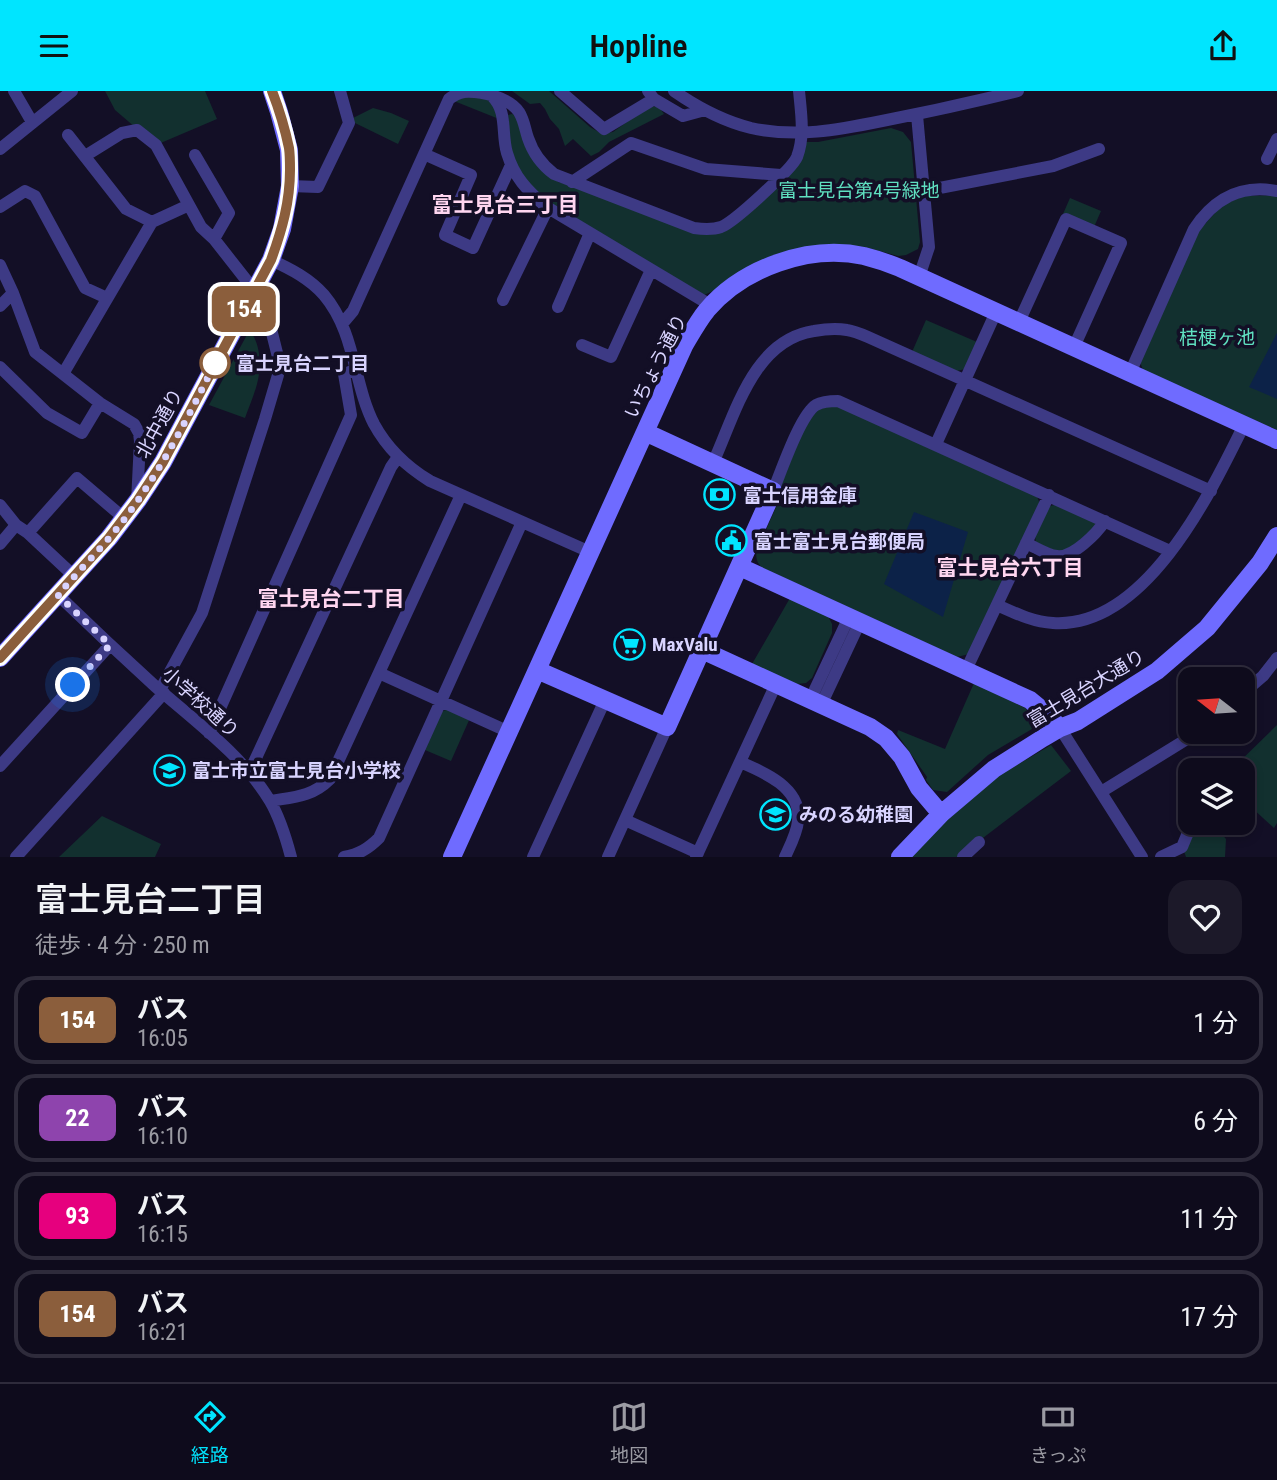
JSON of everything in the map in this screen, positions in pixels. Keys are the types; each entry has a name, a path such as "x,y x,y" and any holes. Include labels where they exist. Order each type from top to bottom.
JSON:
{"street":[{"path":"14,91 32,122"},
{"path":"0,149 72,91"},
{"name":"北中通り","path":"0,658 125,519 137,502 163,462 271,260 282,229 290,186 289,150 272,91"},
{"path":"290,186 318,187 349,123 340,91"},
{"path":"342,324 353,311 449,99 456,94 471,91 485,93 505,100 517,109 538,159 554,174 694,228 709,229 734,221 793,164 802,134 800,91"},
{"path":"560,91 604,129 651,95 683,116 705,110"},
{"path":"674,91 690,96 705,110 726,120 750,128 802,134 828,132 917,115 1018,91"},
{"path":"492,96 502,112 506,151 524,188 548,208 712,306"},
{"path":"917,115 929,247 919,277"},
{"path":"16,857 162,692 202,613 278,375 278,357 270,325 214,239 201,227 156,145 137,130 122,133 85,156"},
{"path":"68,135 126,209 152,222"},
{"path":"1267,159 1277,139"},
{"path":"572,182 631,143 706,169 781,176"},
{"path":"924,191 1053,166 1099,149"},
{"path":"424,154 471,175 445,235 473,248 511,165"},
{"path":"195,155 229,213 214,239"},
{"path":"1130,373 1194,229 1205,213 1237,193 1268,189 1277,191"},
{"path":"0,207 25,191 35,197 85,288 107,299"},
{"path":"63,374 152,222 189,205"},
{"path":"503,300 548,208"},
{"path":"1019,322 1066,219 1121,243 1074,347"},
{"path":"558,307 590,233"},
{"name":"いちょう通り","path":"452,857 684,347 697,324 712,306 756,272 779,262 809,255 841,253 863,256 898,267 1277,440"},
{"path":"271,260 314,284 332,306 342,324 374,424 398,457 417,473 461,495 590,552"},
{"path":"0,265 35,352 100,403 134,423 139,433 137,502"},
{"path":"582,345 611,357 651,269"},
{"path":"0,306 13,293"},
{"path":"936,444 996,312"},
{"path":"713,463 748,383 759,365 772,350 796,335 828,328 847,330 868,337 1211,491"},
{"path":"0,367 47,413 82,433 100,403"},
{"path":"209,733 351,415 344,374 357,369"},
{"path":"608,857 740,567 803,420 816,405 838,401 850,405 1170,551"},
{"path":"997,605 1023,616 1055,624 1085,621 1121,602 1149,576 1191,523 1211,491 1244,425"},
{"path":"645,432 773,491"},
{"path":"249,773 398,457"},
{"path":"28,533 77,478 125,519"},
{"path":"270,801 314,792 330,779 461,495"},
{"path":"966,670 1049,495"},
{"path":"0,505 16,525 74,576"},
{"path":"1026,543 1056,556 1065,556 1074,552 1099,530 1105,521"},
{"path":"344,857 358,854 379,838 522,522"},
{"path":"0,544 16,525"},
{"name":"富士見台大通り","path":"900,857 941,814 994,769 1060,728 1078,721 1157,671 1208,628 1260,563 1277,536"},
{"path":"740,567 1030,700 1060,728 1142,857"},
{"name":"小学校通り","path":"58,595 249,773 270,801 291,857"},
{"path":"815,702 855,619"},
{"path":"0,766 110,645"},
{"path":"702,650 870,727 886,738 902,757 919,788 941,814"},
{"path":"1255,683 1277,658"},
{"path":"537,670 667,727"},
{"path":"379,673 509,732"},
{"path":"625,820 697,855 776,684"},
{"path":"533,857 605,700"},
{"path":"1101,792 1178,744"},
{"path":"740,762 768,773 795,802 798,821 785,857"},
{"path":"1161,857 1182,847 1187,835"},
{"path":"963,857 979,842"}],"green space":[{"path":"105,91 205,91 217,119 156,145 115,110"},
{"path":"512,91 549,91 590,127 602,134 613,132 649,106 659,107 664,114 609,142 591,156 573,139 565,146 559,129 540,103 530,104"},
{"path":"459,97 484,97 495,106 499,119 454,101"},
{"path":"373,108 409,121 398,144 355,123 353,118"},
{"name":"富士見台第4号緑地","path":"512,114 558,182 724,231 806,142 891,128 903,132 911,142 920,242 918,249 898,256 865,247 809,247 777,254 750,266 704,295 547,204 523,182 510,149 508,115"},
{"name":"桔梗ヶ池","path":"1277,195 1277,430 1143,370 1140,362 1198,232 1221,206 1243,196"},
{"path":"1070,198 1101,211 1094,227 1063,214"},
{"path":"926,320 977,342 965,369 957,371 912,352"},
{"path":"249,331 257,345 260,369 245,418 209,405"},
{"path":"836,404 1036,494 1040,504 969,654 957,657 763,568 758,562 757,550 781,496 778,493 805,425 820,408"},
{"path":"1057,504 1095,521 1095,527 1068,550 1059,552 1036,543 1035,535 1047,507"},
{"path":"790,598 828,616 832,624 832,633 812,678 806,683 797,684 752,664"},
{"path":"974,683 1025,708 1030,712 1032,729 988,755 947,792 933,790 897,734 898,730 945,749"},
{"path":"448,709 470,718 451,761 425,750 441,712"},
{"path":"1277,725 1277,823 1274,828 1255,811 1255,758 1243,758"},
{"path":"1051,745 1071,771 958,857 909,857 995,778"},
{"path":"102,816 161,844 155,857 59,857"},
{"path":"1190,835 1222,835 1226,839 1225,857 1186,857 1183,848"}],"water":[{"path":"1277,333 1277,399 1249,387"},
{"path":"914,512 968,532 943,617 884,584"}],"bus line":[{"name":"154","path":"0,658 109,538 138,500 163,462 271,260 282,229 290,186 289,150 272,91"}],"place":[{"name":"富士見台二丁目","path":"215,363"},
{"name":"富士信用金庫","path":"720,495"},
{"name":"富士富士見台郵便局","path":"731,541"},
{"name":"MaxValu","path":"629,644"},
{"name":"富士市立富士見台小学校","path":"169,770"},
{"name":"みのる幼稚園","path":"776,814"}],"district":[{"name":"富士見台三丁目","path":"505,205"},
{"name":"富士見台六丁目","path":"1010,568"},
{"name":"富士見台二丁目","path":"331,599"}],"route":[{"path":"73,685 110,645 58,595 109,538 138,500 163,462 215,363"}]}
